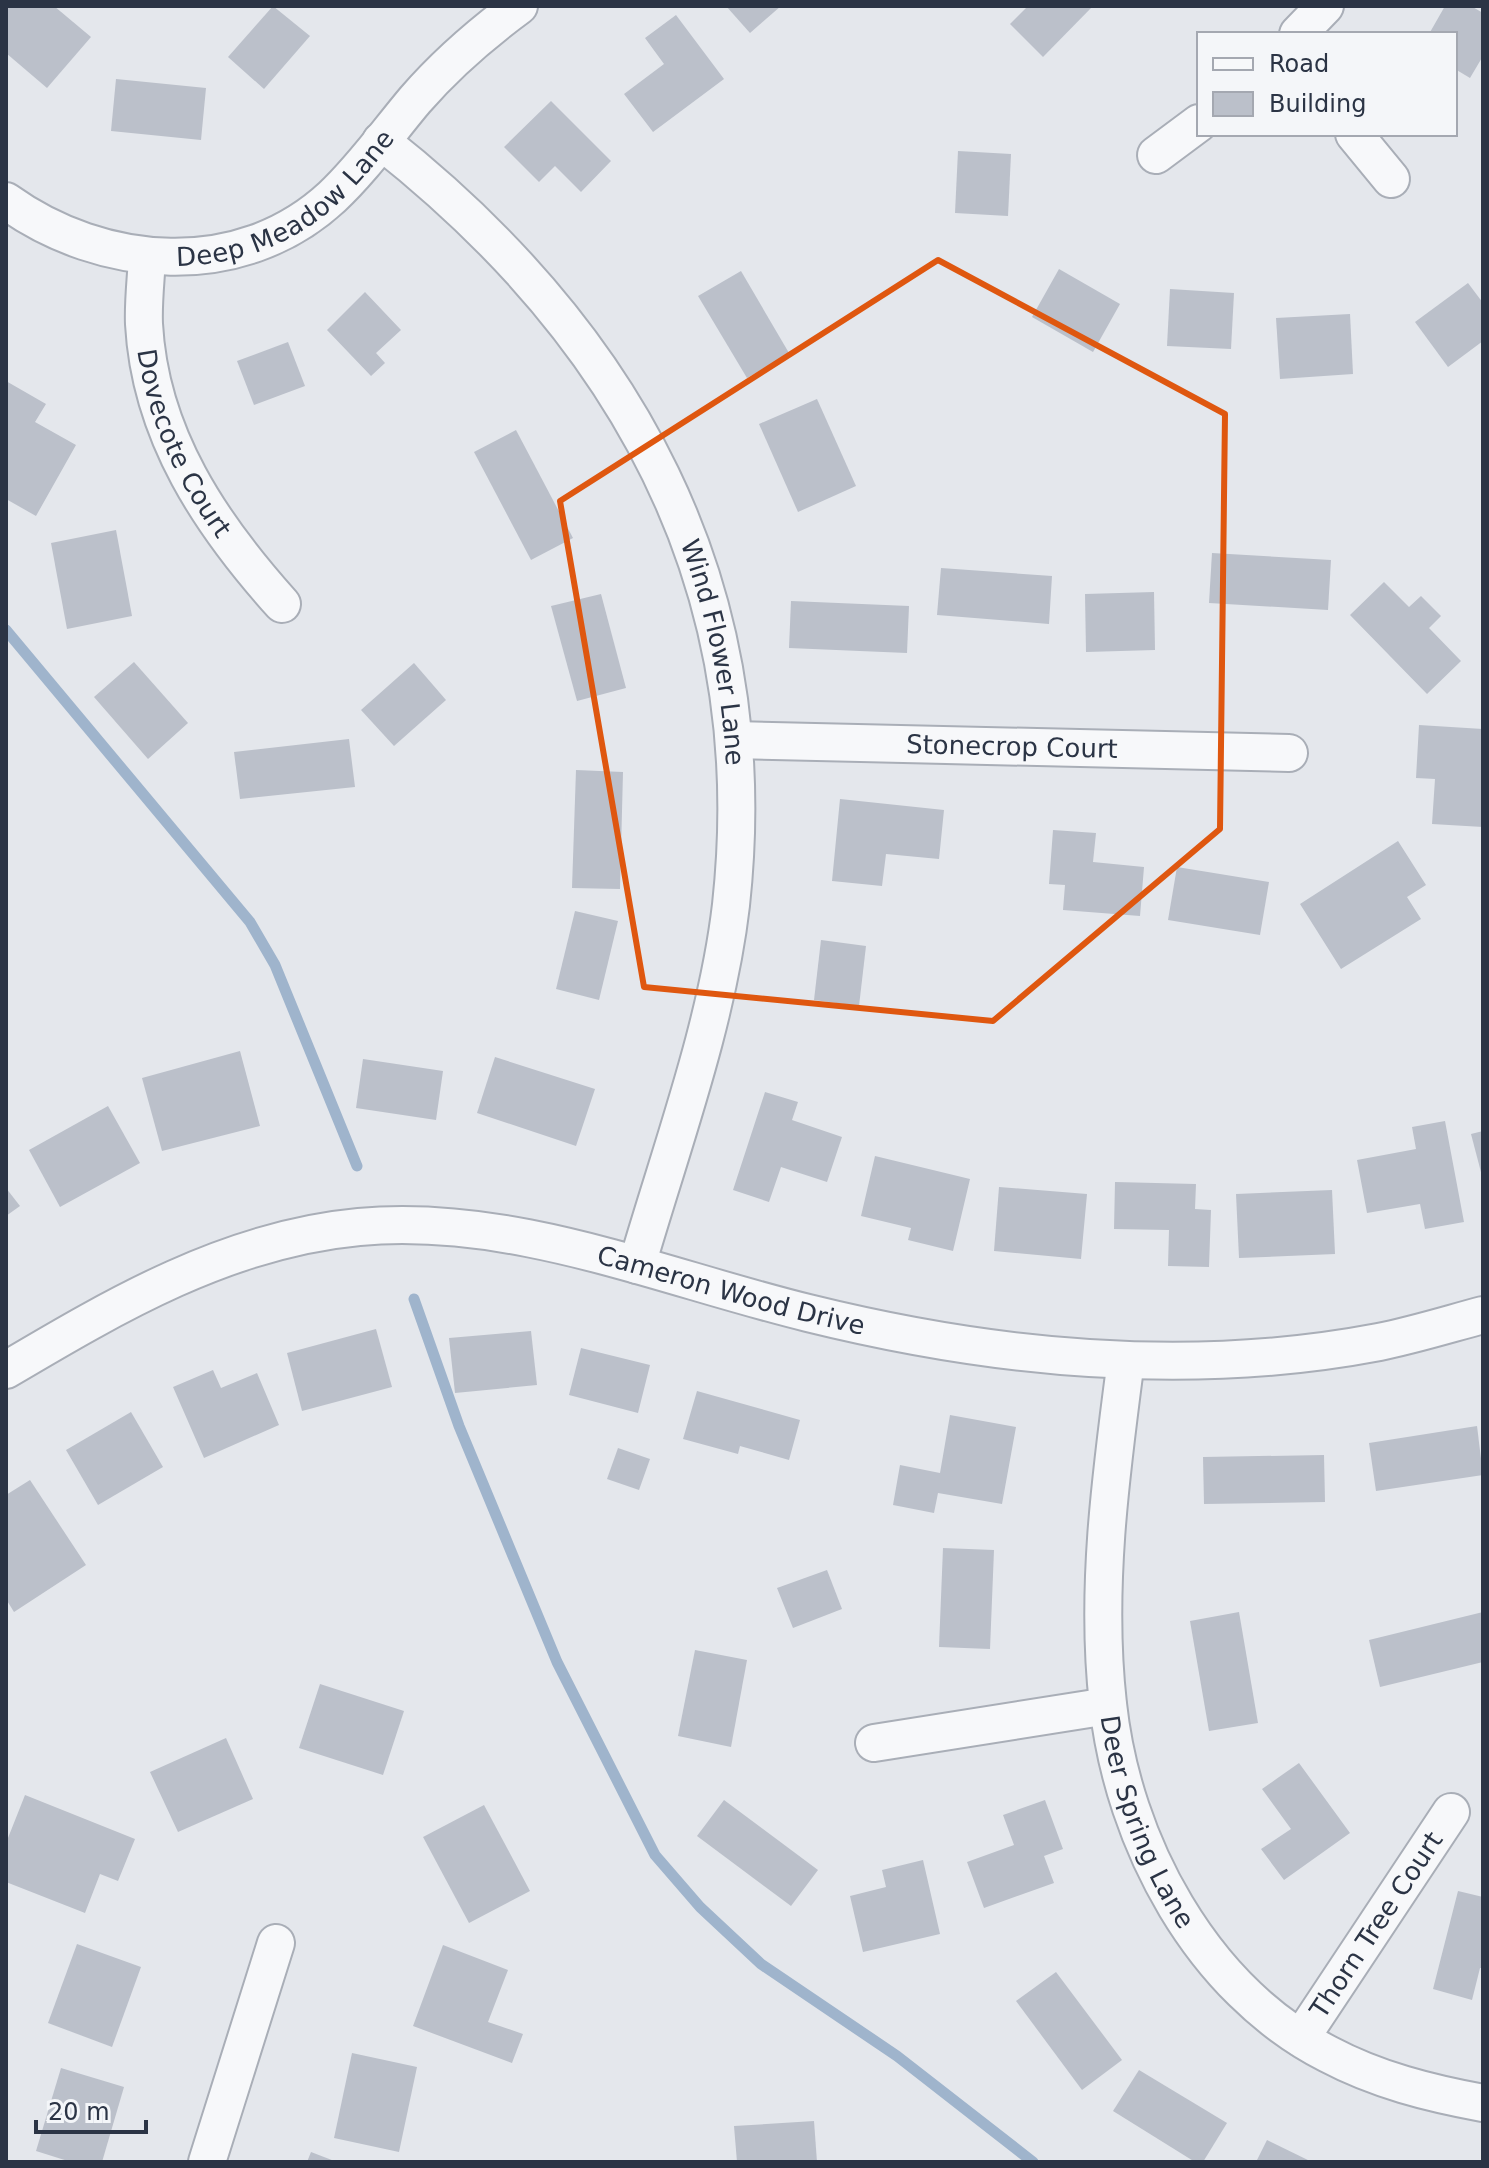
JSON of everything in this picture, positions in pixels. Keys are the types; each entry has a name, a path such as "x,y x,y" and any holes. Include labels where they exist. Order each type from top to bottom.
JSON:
{"street":[{"name":"Deep Meadow Lane","path":"6,201 36,223 79,242 147,257 206,255 246,246 290,227 330,199 469,43 519,6"},
{"path":"1300,32 1325,6"},
{"path":"1156,155 1197,124"},
{"path":"1356,136 1391,179"},
{"name":"Wind Flower Lane","path":"381,141 485,232 555,309 626,406 668,484 699,567 722,657 739,800 723,955 712,1005 637,1265"},
{"name":"Dovecote Court","path":"147,257 144,324 162,415 187,478 282,604"},
{"name":"Stonecrop Court","path":"734,740 1289,753"},
{"name":"Cameron Wood Drive","path":"6,1370 145,1290 224,1258 289,1239 359,1227 466,1229 589,1251 807,1313 932,1340 1054,1356 1126,1360 1285,1355 1380,1342 1483,1315"},
{"name":"Deer Spring Lane","path":"1126,1360 1108,1517 1104,1649 1108,1706 1128,1797 1155,1868 1182,1917 1245,1993 1301,2038 1357,2069 1423,2092 1483,2103"},
{"path":"874,1743 1108,1706"},
{"name":"Thorn Tree Court","path":"1301,2038 1451,1812"},
{"path":"207,2162 276,1943"}],"highlighted area":[{"path":"938,260 1225,414 1220,829 993,1021 644,987 560,501"}],"building":[{"path":"6,6 54,6 91,37 47,88 6,53"},
{"path":"273,6 310,36 264,89 228,57"},
{"path":"726,6 781,6 750,33"},
{"path":"1028,6 1093,6 1043,57 1010,24"},
{"path":"1445,6 1471,6 1483,13 1483,56 1470,78 1457,70 1457,32 1430,32"},
{"path":"676,15 724,79 653,132 624,94 664,64 645,38"},
{"path":"116,79 206,88 201,140 111,131"},
{"path":"551,101 611,161 581,192 555,166 539,182 504,147"},
{"path":"958,151 1011,154 1008,216 955,213"},
{"path":"1059,269 1120,304 1093,352 1032,317"},
{"path":"741,271 789,353 747,378 698,296"},
{"path":"1468,283 1483,303 1483,341 1448,367 1415,322"},
{"path":"1170,289 1234,293 1231,349 1167,346"},
{"path":"365,292 401,330 376,353 385,363 371,376 327,330"},
{"path":"1350,314 1353,374 1280,379 1276,318"},
{"path":"288,342 305,386 254,405 237,361"},
{"path":"6,381 46,404 35,422 76,445 36,516 6,499"},
{"path":"817,399 856,486 798,512 759,424"},
{"path":"516,430 573,538 531,560 474,452"},
{"path":"116,530 132,616 67,629 51,543"},
{"path":"1212,553 1331,560 1328,610 1209,603"},
{"path":"941,568 1052,576 1049,624 937,615"},
{"path":"1384,582 1409,607 1421,596 1441,616 1429,628 1461,661 1427,694 1350,615"},
{"path":"1154,592 1155,650 1086,652 1085,594"},
{"path":"601,594 626,688 577,701 551,606"},
{"path":"791,601 909,606 907,653 789,648"},
{"path":"134,662 188,723 148,759 94,697"},
{"path":"414,663 446,700 394,746 361,710"},
{"path":"1419,725 1483,729 1483,827 1432,824 1435,779 1416,778"},
{"path":"349,739 355,787 240,799 234,752"},
{"path":"576,770 623,772 620,889 572,888"},
{"path":"840,799 944,810 939,859 886,854 882,886 832,881"},
{"path":"1053,830 1096,833 1093,862 1144,867 1140,916 1063,910 1065,885 1049,884"},
{"path":"1398,841 1426,885 1407,897 1421,919 1341,969 1300,904"},
{"path":"1177,867 1269,882 1260,935 1168,920"},
{"path":"575,911 618,921 599,1000 556,989"},
{"path":"821,940 866,946 859,1006 814,1000"},
{"path":"240,1051 260,1126 162,1151 142,1078"},
{"path":"495,1057 595,1089 576,1146 477,1113"},
{"path":"363,1059 443,1071 436,1120 356,1108"},
{"path":"765,1092 798,1102 792,1120 842,1137 827,1182 781,1167 769,1202 733,1190"},
{"path":"108,1106 140,1163 60,1207 29,1150"},
{"path":"1445,1121 1464,1222 1425,1229 1420,1204 1367,1213 1357,1160 1416,1149 1412,1127"},
{"path":"1483,1131 1483,1176 1482,1176 1471,1134"},
{"path":"875,1156 970,1179 953,1251 908,1240 911,1228 861,1216"},
{"path":"1115,1182 1196,1184 1195,1209 1211,1210 1209,1267 1168,1266 1169,1230 1114,1229"},
{"path":"999,1187 1087,1194 1081,1259 994,1251"},
{"path":"6,1188 20,1206 6,1216"},
{"path":"1332,1190 1335,1254 1239,1258 1236,1194"},
{"path":"376,1329 392,1387 302,1411 287,1353"},
{"path":"531,1331 537,1385 455,1393 449,1338"},
{"path":"581,1348 650,1365 638,1413 569,1395"},
{"path":"213,1370 221,1388 257,1373 279,1425 204,1458 173,1387"},
{"path":"697,1391 800,1420 789,1460 740,1446 738,1454 683,1439"},
{"path":"131,1412 163,1467 98,1505 66,1450"},
{"path":"950,1415 1016,1427 1002,1504 938,1493 934,1513 893,1505 900,1465 940,1473"},
{"path":"1477,1426 1483,1475 1376,1491 1369,1443"},
{"path":"618,1448 650,1459 639,1490 607,1479"},
{"path":"1324,1455 1325,1502 1204,1504 1203,1457"},
{"path":"30,1480 86,1565 14,1612 6,1599 6,1495"},
{"path":"943,1548 994,1550 990,1649 939,1647"},
{"path":"827,1570 842,1609 793,1628 777,1588"},
{"path":"1239,1612 1258,1723 1209,1731 1190,1621"},
{"path":"1483,1612 1483,1662 1380,1687 1369,1640"},
{"path":"695,1650 747,1660 731,1747 678,1736"},
{"path":"320,1684 404,1711 383,1775 299,1748"},
{"path":"226,1738 253,1799 178,1832 150,1772"},
{"path":"1299,1763 1350,1833 1284,1880 1261,1849 1291,1829 1262,1789"},
{"path":"25,1795 135,1839 118,1881 100,1874 85,1913 6,1882 6,1843"},
{"path":"724,1800 818,1870 791,1906 697,1836"},
{"path":"1045,1800 1063,1849 1044,1856 1054,1883 984,1908 967,1862 1014,1845 1003,1815"},
{"path":"484,1805 530,1891 469,1923 423,1837"},
{"path":"923,1860 940,1934 863,1952 850,1896 886,1887 882,1870"},
{"path":"1458,1891 1483,1897 1483,1968 1480,1968 1472,2000 1433,1989"},
{"path":"77,1944 141,1967 112,2047 48,2023"},
{"path":"443,1945 508,1970 488,2022 523,2034 512,2063 413,2026"},
{"path":"1056,1972 1122,2060 1082,2090 1016,2001"},
{"path":"352,2053 417,2067 399,2152 334,2138"},
{"path":"61,2068 124,2087 102,2162 71,2162 36,2151"},
{"path":"1139,2070 1227,2123 1203,2162 1195,2162 1113,2111"},
{"path":"814,2121 817,2162 737,2162 734,2126"},
{"path":"1267,2140 1312,2162 1256,2162"},
{"path":"311,2152 337,2162 307,2162"}],"waterway":[{"path":"6,630 250,922 275,965 357,1166"},
{"path":"414,1299 459,1426 557,1662 655,1855 700,1907 761,1964 897,2056 1033,2162"}]}
